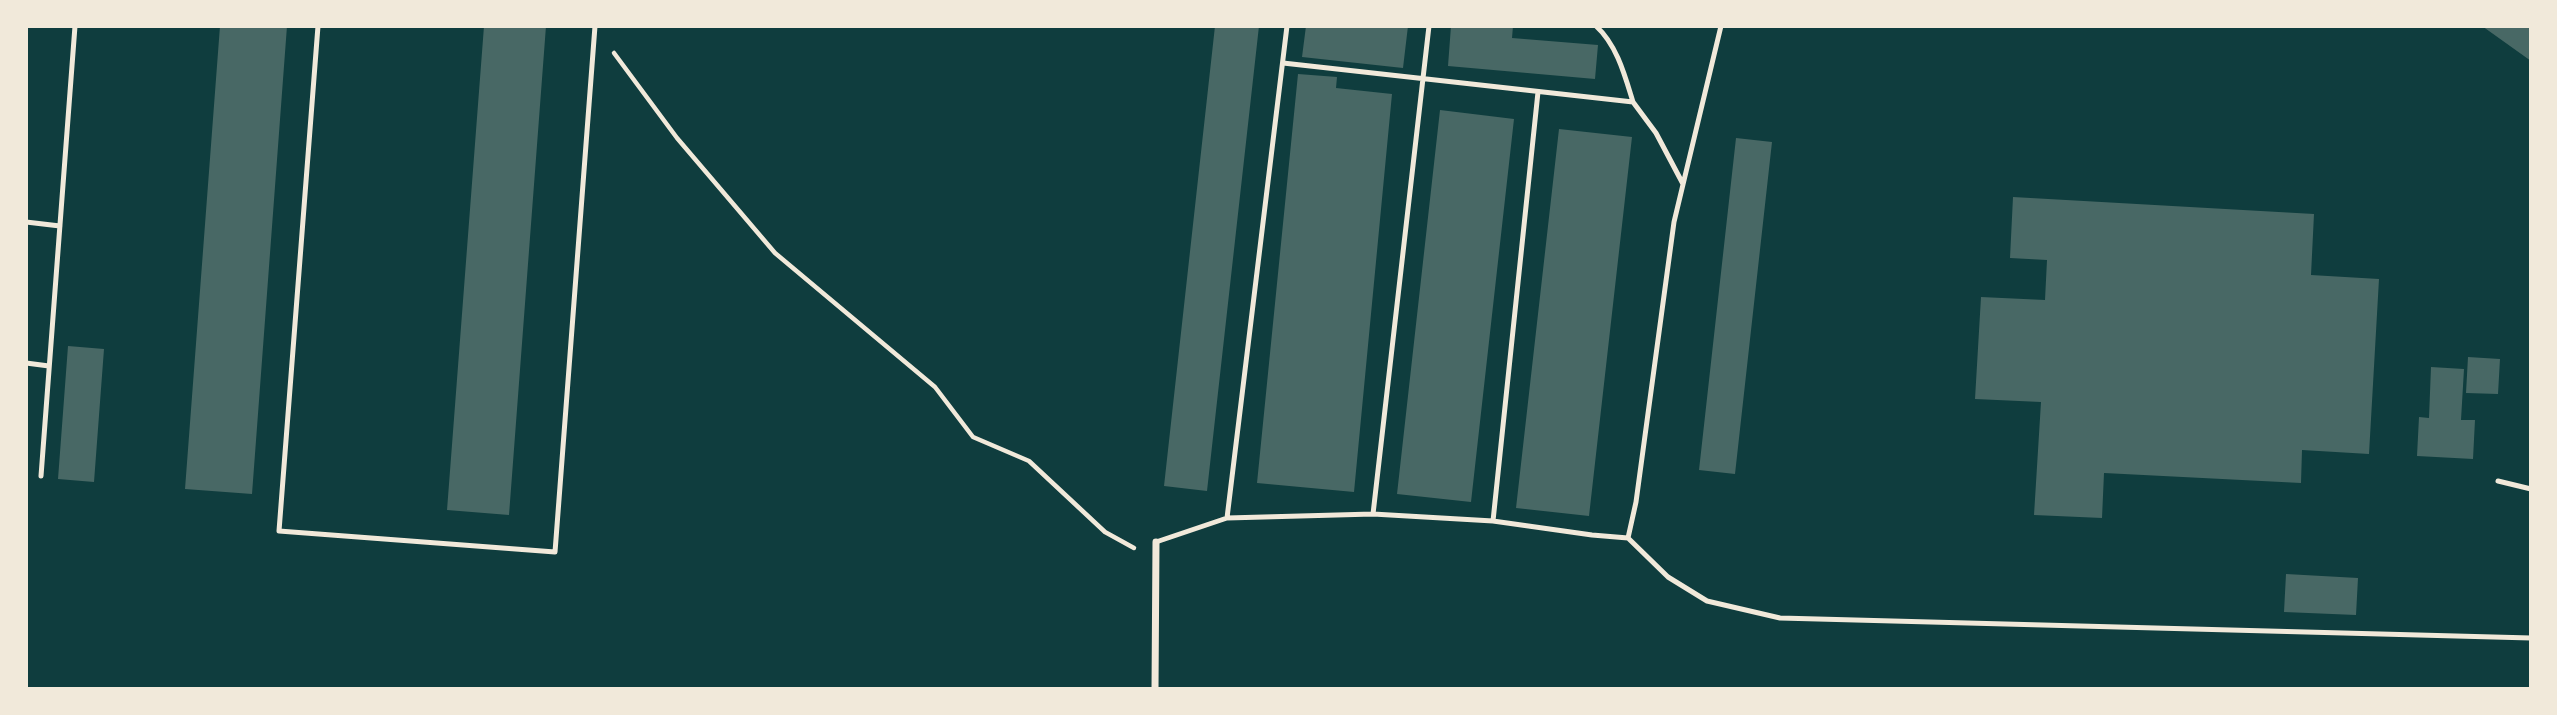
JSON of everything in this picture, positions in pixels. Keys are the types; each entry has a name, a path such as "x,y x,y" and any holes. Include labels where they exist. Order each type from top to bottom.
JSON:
{"street":[{"path":"1155,689 1156,542"}],"lane":[{"path":"41,476 75,26"},
{"path":"317,26 279,531 555,552 595,26"},
{"path":"1227,517 1287,26"},
{"path":"1373,514 1429,26"},
{"path":"1596,26 1620,62 1633,102 1656,133 1683,184"},
{"path":"1628,538 1636,502 1674,222 1721,26"},
{"path":"1283,63 1633,102"},
{"path":"1493,521 1538,92"},
{"path":"26,222 60,226"},
{"path":"26,363 49,366"},
{"path":"2498,481 2531,489"},
{"path":"1156,542 1227,517 1373,514 1493,521 1628,538 1668,578 1707,601 1780,618 2531,638"}],"path":[{"path":"595,26 677,138 775,253 935,387 973,436 1029,461 1105,532 1156,561"}],"building":[{"path":"220,26 287,26 252,494 185,489"},
{"path":"484,26 546,26 509,515 447,510"},
{"path":"1215,26 1259,26 1207,491 1164,486"},
{"path":"1306,26 1408,26 1403,68 1302,57"},
{"path":"1451,26 1513,26 1512,38 1598,45 1595,79 1448,66"},
{"path":"2482,26 2531,26 2531,61"},
{"path":"1298,74 1337,77 1336,88 1392,94 1354,492 1257,483"},
{"path":"1440,110 1514,119 1471,502 1397,494"},
{"path":"1559,129 1632,137 1589,516 1516,508"},
{"path":"1736,138 1772,142 1735,474 1699,470"},
{"path":"2013,197 2314,214 2311,275 2379,279 2369,454 2302,450 2301,483 2104,473 2102,518 2034,515 2041,402 1975,399 1981,297 2045,300 2047,260 2010,258"},
{"path":"68,346 104,349 94,482 58,479"},
{"path":"2468,357 2500,359 2498,394 2466,393"},
{"path":"2431,367 2464,369 2461,420 2475,420 2473,459 2417,456 2419,417 2429,418"},
{"path":"2286,574 2358,578 2356,615 2284,612"}]}
